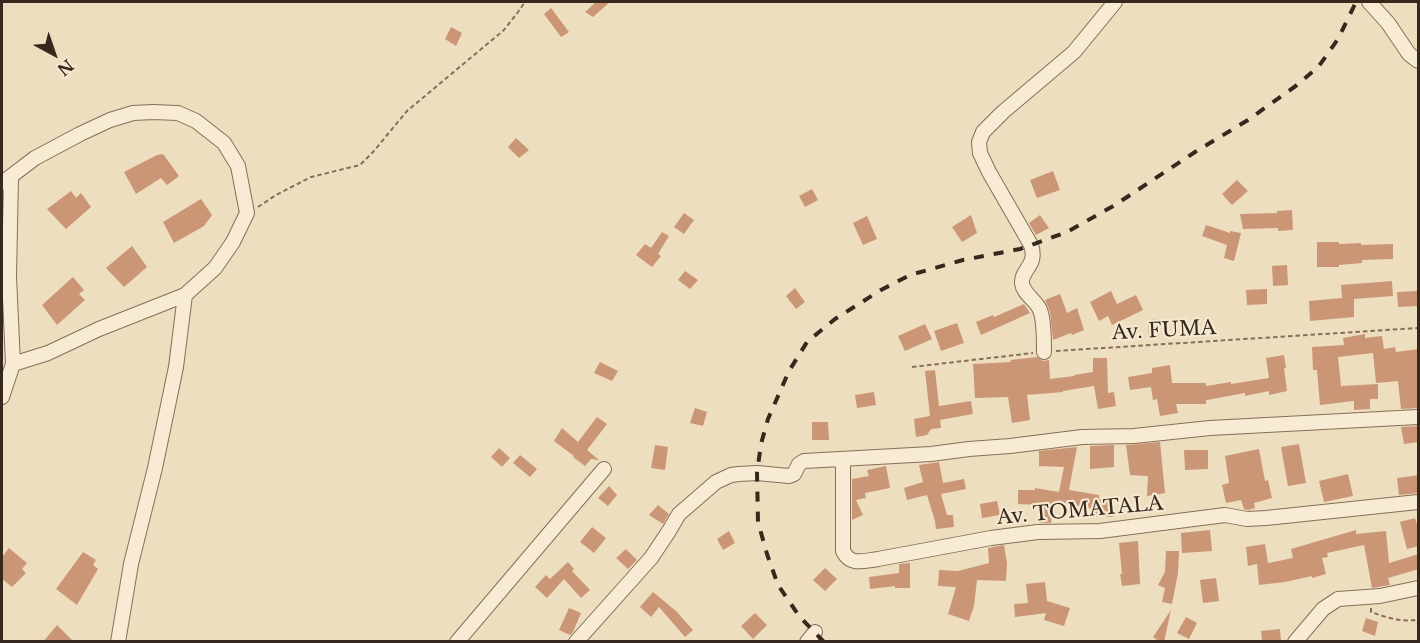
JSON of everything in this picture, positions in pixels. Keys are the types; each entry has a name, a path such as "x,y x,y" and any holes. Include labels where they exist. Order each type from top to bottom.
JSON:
{"street":[{"path":"1044,352 1040,310 1022,287 1022,278 1031,264 1034,253 989,172 980,153 979,142 983,132 1003,112 1074,52 1115,2"},
{"path":"1369,2 1388,23 1409,54 1419,61"},
{"path":"2,397 13,363 6,180 35,158 80,134 110,120 133,113 178,113 196,121 224,143 238,166 247,213 233,242 215,268 185,295 99,329 48,353 13,363"},
{"path":"117,642 131,564 155,468 176,367 185,295"},
{"path":"576,642 651,558 679,514 716,482 731,475 757,473 789,476 794,474 799,464 804,461 931,454 1082,437 1134,436 1210,428 1419,417"},
{"name":"Av. TOMATALA","path":"843,459 843,551 846,558 851,561 878,559 991,538 1038,532 1100,531 1225,515 1247,519 1266,518 1419,502"},
{"path":"458,642 604,469"},
{"path":"1295,642 1323,609 1338,599 1380,596 1419,588"}],"path":[{"path":"247,213 311,177 360,165 407,111 504,30 525,2"},
{"name":"Av. FUMA","path":"912,367 1044,352 1419,328"},
{"path":"1368,597 1371,612 1405,621 1414,620 1419,624"}],"building":[{"path":"596,2 610,2 593,17 585,12"},
{"path":"551,8 569,32 561,37 544,14"},
{"path":"451,27 462,33 456,46 445,39"},
{"path":"516,138 529,150 519,158 508,147"},
{"path":"163,154 179,176 167,185 161,178 136,194 124,172"},
{"path":"1053,171 1060,190 1037,198 1030,180"},
{"path":"1237,180 1248,191 1232,205 1222,194"},
{"path":"812,189 818,200 805,207 799,196"},
{"path":"71,191 76,198 81,193 91,207 66,229 47,209"},
{"path":"201,199 212,215 204,226 174,243 163,222"},
{"path":"1292,210 1293,230 1243,229 1240,214 1277,213 1277,211"},
{"path":"684,213 694,220 684,234 674,227"},
{"path":"971,215 977,233 962,242 952,227"},
{"path":"1040,215 1049,228 1036,235 1029,223"},
{"path":"867,216 877,239 863,245 853,223"},
{"path":"1206,225 1230,233 1230,231 1241,233 1234,261 1224,258 1227,245 1202,236"},
{"path":"662,232 669,236 658,254 661,256 652,267 636,255 645,244 651,248"},
{"path":"1317,242 1361,243 1361,245 1393,244 1393,259 1362,260 1362,263 1339,265 1339,267 1317,267"},
{"path":"132,246 147,267 124,287 106,268"},
{"path":"1287,265 1288,285 1273,286 1272,266"},
{"path":"685,271 698,280 690,289 678,280"},
{"path":"73,277 84,290 79,294 85,300 57,325 42,305"},
{"path":"1392,281 1393,296 1354,299 1354,317 1310,321 1309,301 1342,298 1341,285"},
{"path":"795,288 805,302 796,309 786,296"},
{"path":"1267,289 1267,304 1247,305 1246,290"},
{"path":"1111,291 1117,304 1136,295 1143,310 1112,325 1108,316 1099,321 1090,302"},
{"path":"1417,291 1418,306 1398,307 1397,292"},
{"path":"1060,294 1067,313 1077,308 1084,330 1053,340 1050,312 1045,300"},
{"path":"1024,304 1030,313 981,335 976,322"},
{"path":"1158,319 1159,338 1149,339 1148,320"},
{"path":"957,323 964,343 941,351 934,331"},
{"path":"925,324 932,339 905,351 898,336"},
{"path":"1365,334 1365,338 1382,336 1384,349 1395,347 1396,352 1419,349 1419,408 1401,409 1398,381 1376,383 1373,353 1338,357 1341,386 1378,384 1378,399 1370,399 1370,409 1354,410 1354,401 1320,405 1317,370 1313,370 1312,347 1344,345 1343,338"},
{"path":"1284,355 1287,391 1269,395 1269,391 1245,396 1245,393 1206,400 1206,404 1176,404 1178,413 1160,416 1157,399 1153,400 1151,387 1130,390 1128,377 1152,373 1152,368 1170,365 1172,383 1206,383 1206,386 1269,378 1266,358"},
{"path":"1037,357 1043,361 1049,360 1050,379 1093,372 1093,358 1107,358 1108,393 1114,392 1116,406 1098,409 1094,386 1063,392 1027,395 1030,420 1012,423 1008,397 975,398 973,364 1011,362 1010,360"},
{"path":"600,362 618,371 612,381 594,373"},
{"path":"935,370 939,406 971,401 973,414 940,420 941,428 931,429 927,435 916,437 914,419 930,416 925,371"},
{"path":"874,392 876,405 857,408 855,395"},
{"path":"695,408 707,412 703,426 690,423"},
{"path":"597,417 607,424 587,450 599,460 591,459 585,466 554,441 562,428 578,442"},
{"path":"812,422 828,422 829,440 812,440"},
{"path":"1419,426 1419,442 1404,444 1401,427"},
{"path":"1160,442 1165,493 1147,496 1148,476 1130,475 1126,445"},
{"path":"1299,444 1306,483 1288,486 1281,447"},
{"path":"655,445 668,447 665,470 651,468"},
{"path":"1114,445 1114,467 1090,469 1090,446"},
{"path":"1077,447 1069,490 1099,495 1099,499 1114,499 1113,517 1090,517 1090,508 1054,502 1051,523 1039,523 1041,505 1018,504 1018,490 1035,490 1035,488 1059,492 1064,467 1039,466 1039,451"},
{"path":"499,448 510,458 502,467 491,457"},
{"path":"1259,449 1265,481 1268,480 1272,498 1254,503 1255,508 1248,510 1244,509 1241,500 1226,503 1222,485 1229,483 1225,456"},
{"path":"1184,450 1208,450 1208,469 1185,470"},
{"path":"520,455 537,469 530,477 513,463"},
{"path":"939,462 943,483 964,479 966,489 941,494 947,515 953,515 954,527 936,529 927,495 907,500 904,488 923,482 919,465"},
{"path":"886,466 890,488 865,493 866,498 856,500 863,515 852,520 852,479 869,476 867,470"},
{"path":"1348,474 1353,496 1324,502 1319,481"},
{"path":"1419,475 1419,493 1399,495 1397,478"},
{"path":"609,486 617,495 608,506 598,498"},
{"path":"997,501 1000,515 982,518 980,504"},
{"path":"658,505 669,514 663,524 649,515"},
{"path":"1415,518 1419,531 1419,546 1407,549 1400,522"},
{"path":"592,527 606,538 594,553 580,542"},
{"path":"1210,530 1212,551 1182,553 1181,533"},
{"path":"1356,530 1356,534 1386,531 1389,563 1419,554 1419,569 1388,578 1390,585 1372,588 1364,545 1327,553 1328,557 1322,558 1326,574 1312,578 1312,576 1259,585 1257,564 1248,566 1246,547 1265,544 1268,563 1293,558 1291,549"},
{"path":"729,531 735,543 723,550 717,539"},
{"path":"1138,541 1140,584 1122,586 1119,543"},
{"path":"1004,545 1007,563 1006,581 977,580 974,606 969,621 948,614 956,587 938,586 939,570 958,571 989,563 988,548"},
{"path":"9,548 27,563 22,569 26,573 12,587 2,579 2,557"},
{"path":"626,549 637,560 628,569 616,558"},
{"path":"1166,551 1179,551 1178,573 1172,604 1162,602 1165,588 1158,585 1165,572"},
{"path":"83,552 96,560 93,565 98,569 77,605 56,589"},
{"path":"568,562 574,569 572,571 590,590 581,598 564,579 547,598 535,587 546,575 550,579"},
{"path":"910,563 910,588 895,588 895,586 870,589 869,577 899,573 899,564"},
{"path":"825,568 837,579 825,591 813,580"},
{"path":"1216,578 1219,601 1203,603 1200,580"},
{"path":"1045,582 1047,601 1070,608 1064,626 1044,620 1046,613 1015,617 1014,604 1028,603 1026,584"},
{"path":"653,592 676,611 693,630 685,637 659,607 651,617 640,607"},
{"path":"569,608 581,613 570,635 559,630"},
{"path":"1171,610 1164,642 1160,642 1153,637"},
{"path":"755,613 767,625 753,639 741,626"},
{"path":"1186,617 1197,623 1189,639 1177,633"},
{"path":"1366,618 1378,622 1375,636 1362,631"},
{"path":"57,625 74,642 43,642"},
{"path":"1280,629 1281,642 1262,642 1261,631"}],"railway":[{"path":"824,642 799,616 778,585 758,522 757,473 761,444 768,419 789,371 807,342 835,319 910,275 963,260 1020,249 1067,232 1115,205 1248,120 1297,85 1319,66 1338,39 1356,2"}]}
